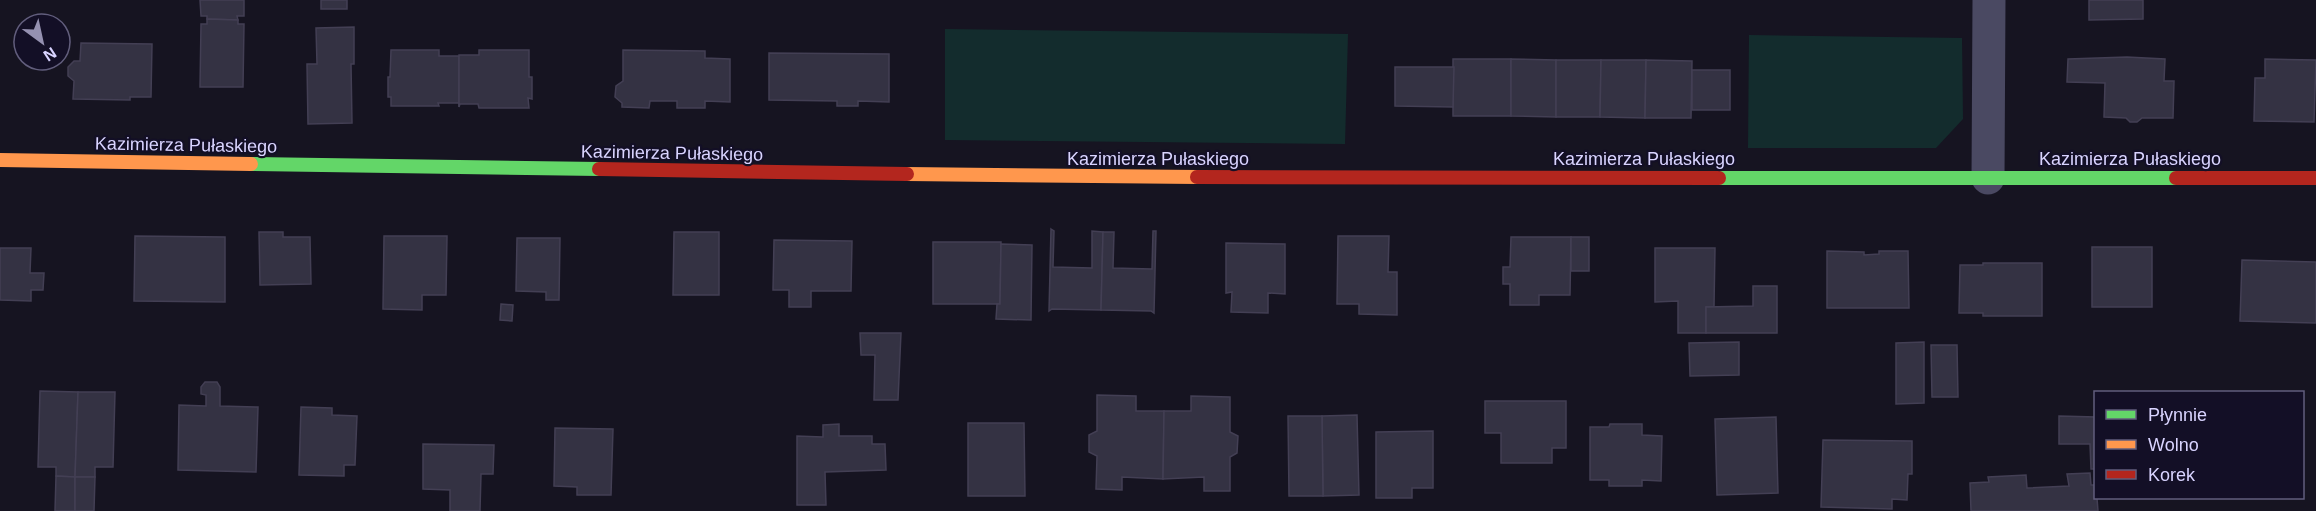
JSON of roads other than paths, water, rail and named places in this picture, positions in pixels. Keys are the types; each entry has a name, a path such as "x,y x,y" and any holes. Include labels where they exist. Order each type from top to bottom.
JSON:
{"street":[{"path":"1988,178 1989,0"},
{"name":"Kazimierza Pułaskiego","path":"0,160 1082,177 2316,178"}]}
